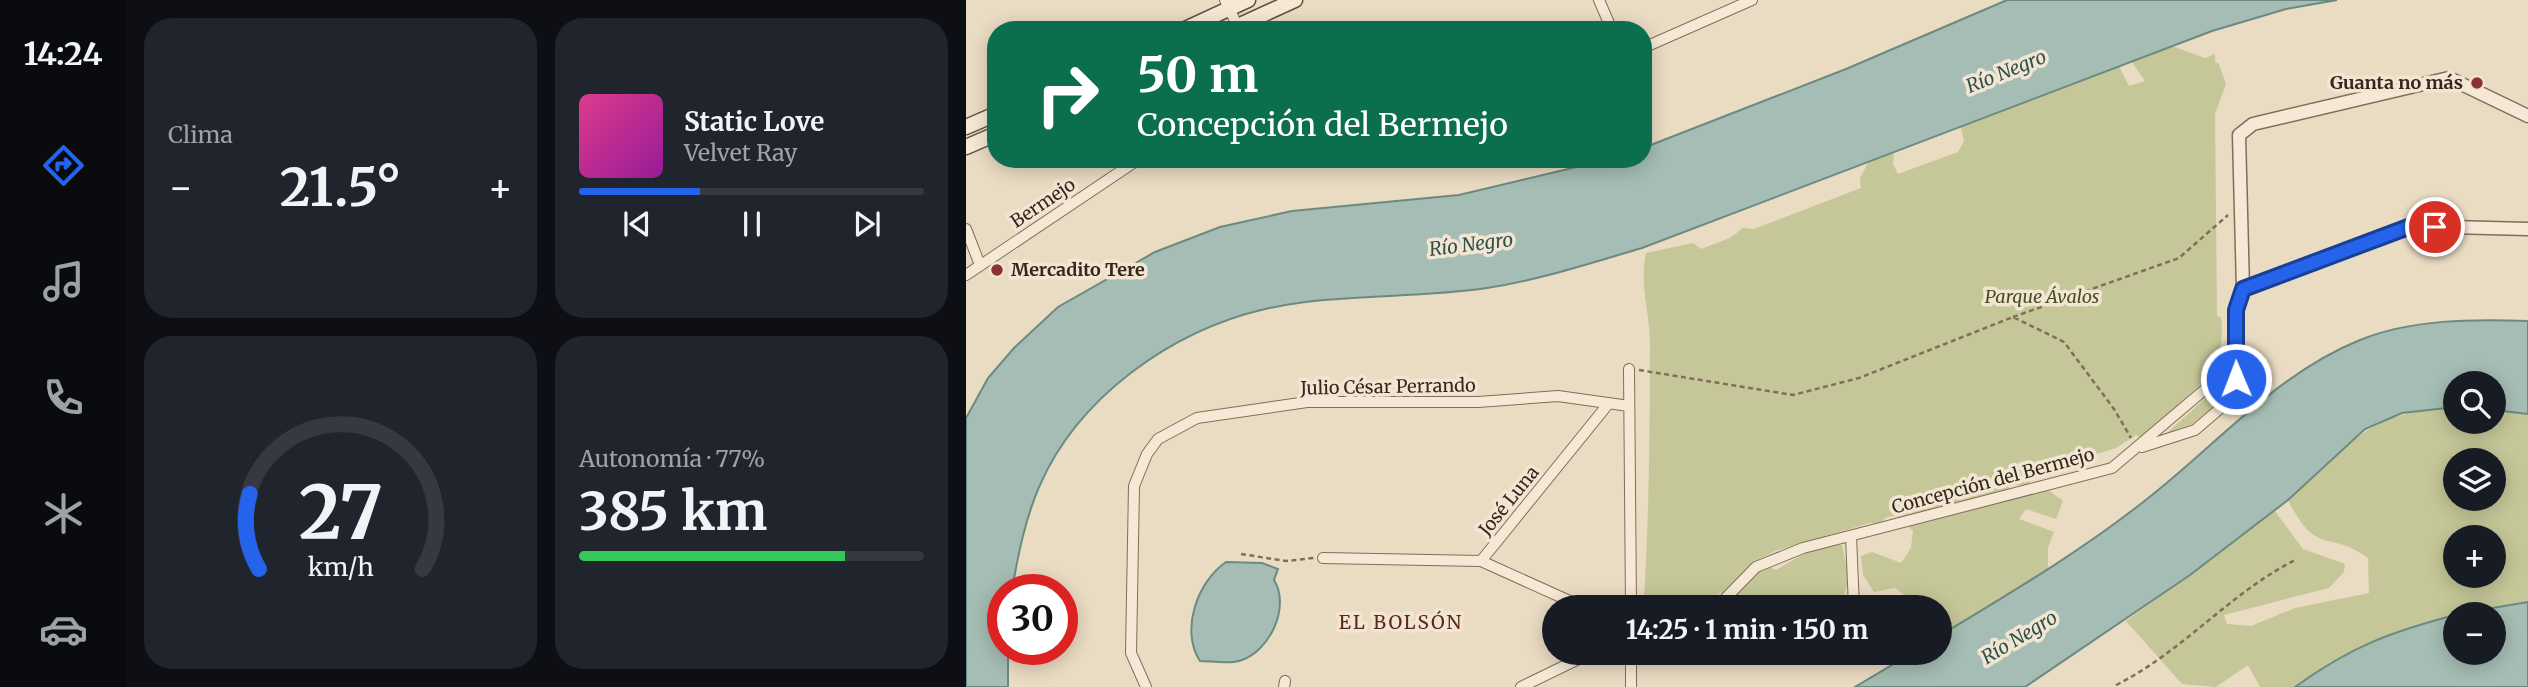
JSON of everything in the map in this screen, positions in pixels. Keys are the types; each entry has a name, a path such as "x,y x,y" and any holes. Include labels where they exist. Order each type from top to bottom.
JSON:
{"main road":[{"path":"1198,21 1227,4 1248,0"},
{"path":"1252,21 1295,0"},
{"path":"966,127 987,118"},
{"path":"966,147 987,138"}],"street":[{"path":"1599,0 1608,21"},
{"path":"1652,44 1752,0"},
{"path":"1227,4 1232,21"},
{"path":"2235,364 2236,310 2243,289 2239,135 2253,124 2449,78 2528,116"},
{"name":"Bermejo","path":"966,275 1126,168"},
{"path":"2243,289 2411,226 2528,229"},
{"path":"966,229 980,265"},
{"name":"Concepción del Bermejo","path":"2138,449 2195,430 2237,394 2235,364"},
{"name":"Concepción del Bermejo","path":"1729,595 1756,567 1803,548 2112,468 2138,449 2235,364"},
{"path":"1629,369 1631,595"},
{"name":"Julio César Perrando","path":"1146,687 1131,653 1133,500 1134,486 1147,454 1158,439 1198,418 1307,402 1478,402 1558,396 1629,406"},
{"name":"José Luna","path":"1323,558 1481,561 1609,403"},
{"path":"1851,536 1853,595"},
{"path":"1481,561 1556,595"},
{"path":"1521,687 1566,665"},
{"path":"1631,665 1631,687"}],"path":[{"path":"1629,369 1793,395 1859,377 2013,317 2179,258 2239,205"},
{"path":"2013,317 2064,342 2114,409 2138,449"},
{"path":"1241,554 1286,561 1323,558"},
{"path":"2116,685 2145,671 2195,629 2295,560"}],"green space":[{"name":"Parque Ávalos","path":"2172,46 2205,58 2215,54 2215,62 2219,64 2226,84 2215,114 2217,316 2221,317 2222,330 2218,368 2150,431 2139,437 2136,435 2116,448 2036,473 2027,486 2008,484 2010,493 2047,489 2063,501 2056,519 2026,509 2019,519 2054,532 2048,548 2048,570 1952,628 1952,595 1904,595 1895,588 1874,592 1863,575 1861,556 1872,552 1901,563 1911,548 1913,531 1896,515 1885,518 1881,524 1870,523 1775,551 1756,561 1776,570 1819,545 1842,545 1849,577 1844,595 1724,595 1721,592 1718,595 1644,595 1650,409 1650,332 1644,287 1646,253 1693,243 1701,249 1730,238 1743,228 1754,229 1861,188 1860,178 1869,161 1894,151 1893,164 1898,174 1958,152 1964,141 1960,125 2119,66 2129,86 2145,81 2131,61"},
{"path":"2229,377 2229,394 2192,424 2167,433"},
{"path":"2443,408 2443,434 2506,434 2506,411 2528,414 2528,602 2506,606 2506,602 2443,602 2443,619 2330,662 2295,687 2260,687 2248,665 2216,687 2182,684 2126,621 2275,511 2303,549 2345,564 2344,572 2329,588 2224,615 2227,624 2251,626 2295,608 2369,593 2368,558 2355,550 2316,536 2298,518 2288,500 2361,434 2401,415"}],"water":[{"name":"Río Negro","path":"2007,0 2337,0 2286,9 2212,31 1642,248 1584,265 1487,288 1292,304 1230,319 1196,333 1131,372 1078,424 1056,454 1030,512 1015,574 987,574 987,665 1008,665 1008,687 966,687 966,418 988,378 1014,348 1058,307 1155,252 1220,227 1292,211 1459,195 1572,168 1652,168 1652,144 1846,69"},
{"name":"Río Negro","path":"2486,320 2528,321 2528,414 2506,411 2506,371 2443,371 2443,408 2402,413 2365,429 2288,500 2190,575 2025,687 1855,687 1892,665 1952,665 1952,628 2101,534 2152,495 2250,410 2302,371 2330,354 2360,340 2400,328"},
{"path":"1226,562 1262,563 1278,569 1274,580 1279,591 1278,615 1268,639 1250,656 1234,662 1200,661 1192,636 1195,608 1207,582"},
{"path":"2528,602 2528,687 2295,687 2334,661 2371,642 2443,618 2443,665 2506,665 2506,606"}],"place":[{"name":"Guanta no más","path":"2477,83"},
{"name":"Mercadito Tere","path":"997,270"}],"district":[{"name":"EL BOLSÓN","path":"1401,622"}],"route":[{"path":"2236,379 2236,310 2243,289 2411,226 2435,227"}]}
